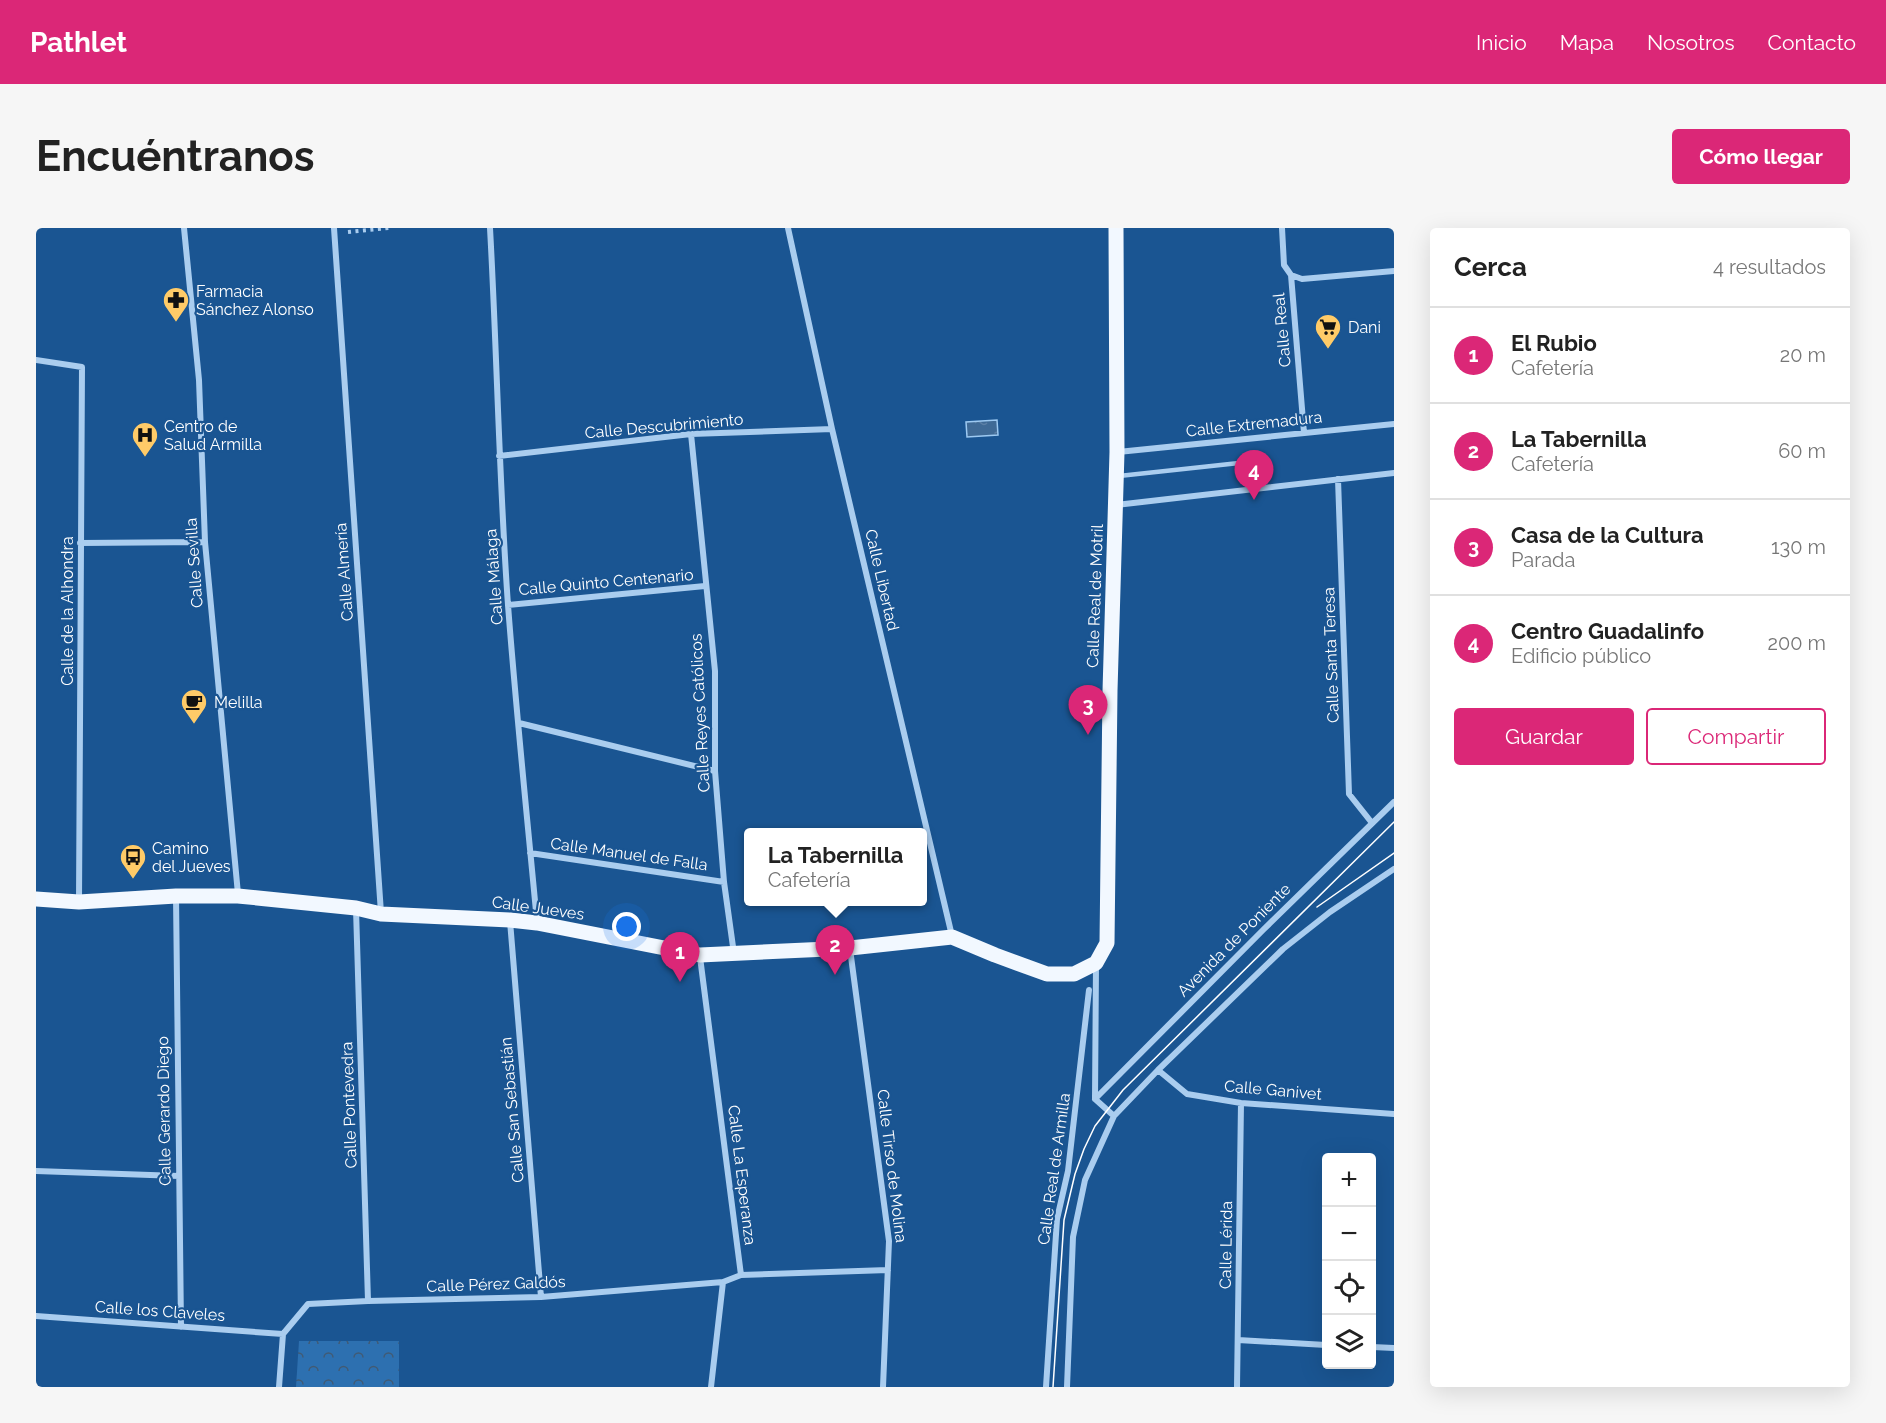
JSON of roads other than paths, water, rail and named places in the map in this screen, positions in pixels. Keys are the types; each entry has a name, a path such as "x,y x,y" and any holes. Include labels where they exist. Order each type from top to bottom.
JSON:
{"main road":[{"name":"Calle Real de Motril","path":"1096,963 1107,943 1110,691 1117,477 1116,228"},
{"name":"Calle Jueves","path":"36,899 79,902 176,896 238,896 356,908 381,914 537,923 700,955 850,948 952,937 1047,974 1074,974 1096,963"}],"street":[{"name":"Calle Sevilla","path":"184,228 198,380 205,542 238,896"},
{"name":"Calle Málaga","path":"490,228 498,375 499,456 508,604 537,923"},
{"name":"Calle Libertad","path":"788,228 832,429 926,828"},
{"name":"Calle Real","path":"1282,228 1284,266 1291,275 1304,433"},
{"name":"Calle Almería","path":"334,231 381,914"},
{"path":"1291,275 1302,279 1394,271"},
{"name":"Calle de la Alhondra","path":"36,360 82,367 79,902"},
{"name":"Calle Extremadura","path":"1117,452 1394,424"},
{"name":"Calle Descubrimiento","path":"499,456 691,434 832,429"},
{"name":"Calle Reyes Católicos","path":"691,434 715,671 715,771 724,882 734,955"},
{"path":"1116,505 1394,473"},
{"name":"Calle Santa Teresa","path":"1338,479 1349,794 1372,823"},
{"path":"80,543 205,542"},
{"name":"Calle Quinto Centenario","path":"508,604 705,586"},
{"path":"519,723 715,771"},
{"name":"Avenida de Poniente","path":"1095,1099 1394,802"},
{"name":"Calle Libertad","path":"927,831 952,937"},
{"name":"Calle Manuel de Falla","path":"531,853 724,882"},
{"path":"1095,1099 1114,1116 1283,949 1330,912 1394,869"},
{"name":"Calle Gerardo Diego","path":"176,896 181,1327"},
{"name":"Calle Pontevedra","path":"356,908 369,1301"},
{"name":"Calle San Sebastián","path":"510,920 542,1297"},
{"name":"Calle Tirso de Molina","path":"850,948 890,1241 884,1387"},
{"name":"Calle La Esperanza","path":"700,955 741,1275"},
{"name":"Calle Real de Armilla","path":"1095,1099 1096,963"},
{"name":"Calle Real de Armilla","path":"1046,1387 1057,1219 1068,1170 1089,990"},
{"name":"Calle Ganivet","path":"1158,1070 1187,1094 1241,1103 1394,1114"},
{"name":"Calle Lérida","path":"1237,1387 1241,1103"},
{"name":"Calle Real de Armilla","path":"1067,1387 1072,1237 1085,1180 1114,1116"},
{"path":"36,1171 179,1176"},
{"path":"711,1387 723,1282 741,1275 888,1270"},
{"name":"Calle Pérez Galdós","path":"283,1334 308,1305 369,1301 542,1297 723,1282"},
{"name":"Calle los Claveles","path":"36,1316 283,1334"},
{"path":"279,1387 283,1334"},
{"path":"1238,1340 1322,1345"},
{"path":"1376,1347 1394,1348"}],"lane":[{"path":"1117,477 1239,463"}],"water":[{"path":"997,420 998,435 967,437 966,422"}],"tram line":[{"path":"1053,1387 1064,1220 1075,1174 1095,1126 1123,1090 1394,822"},
{"path":"1317,907 1394,853"}],"place":[{"name":"Farmacia Sánchez Alonso","path":"176,323"},
{"name":"Dani","path":"1328,350"},
{"name":"Centro de Salud Armilla","path":"145,458"},
{"name":"Centro Guadalinfo","path":"1254,500"},
{"name":"Melilla","path":"194,725"},
{"name":"Casa de la Cultura","path":"1088,735"},
{"name":"Camino del Jueves","path":"133,880"},
{"name":"La Tabernilla","path":"835,975"},
{"name":"El Rubio","path":"680,982"}]}
